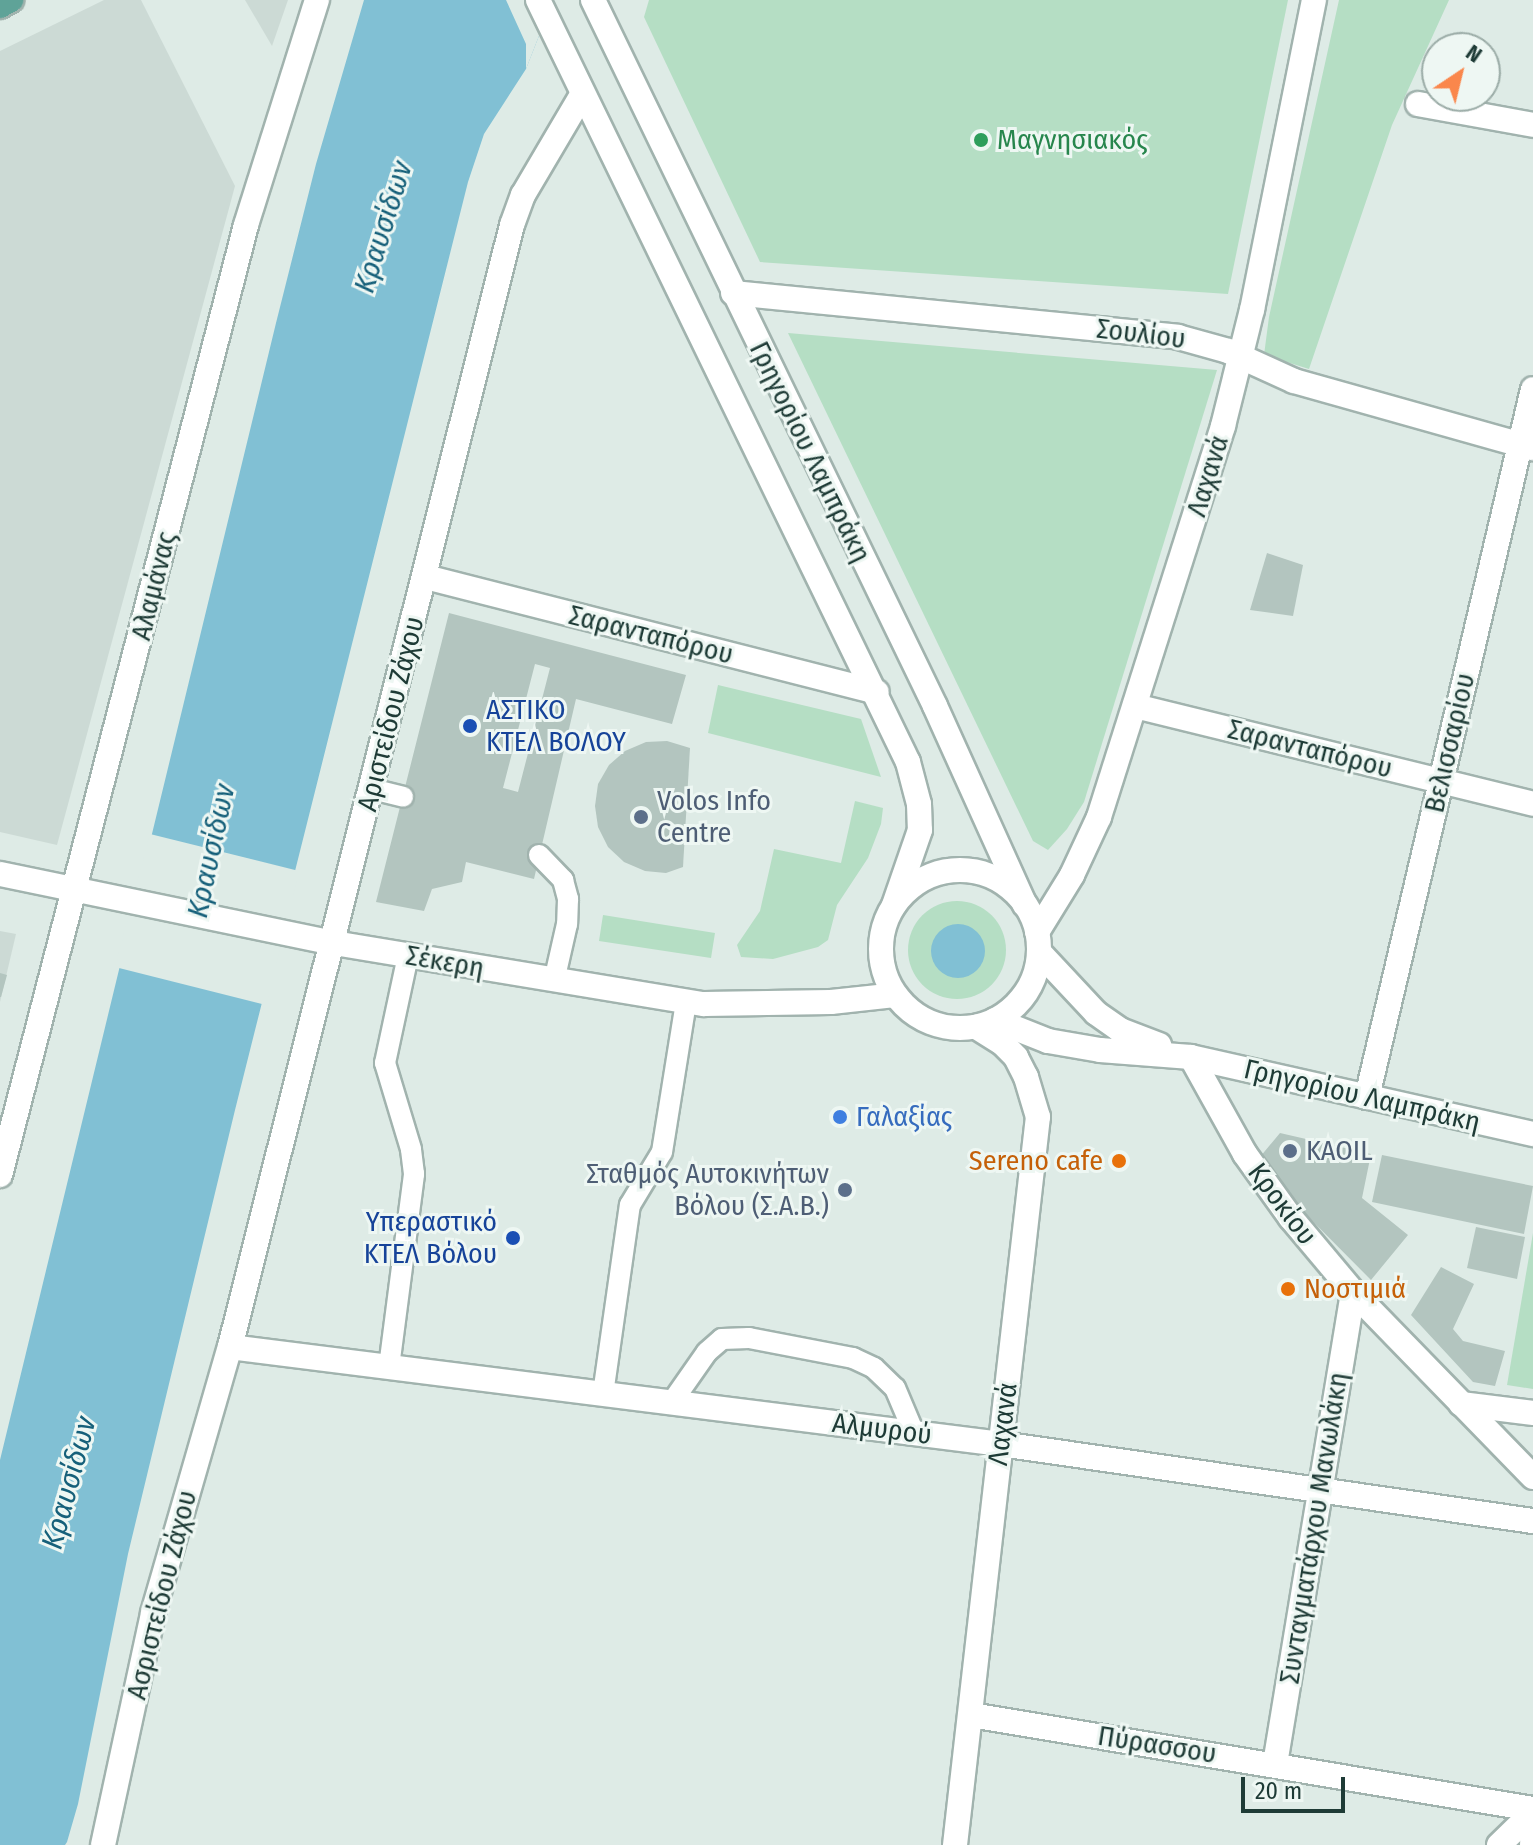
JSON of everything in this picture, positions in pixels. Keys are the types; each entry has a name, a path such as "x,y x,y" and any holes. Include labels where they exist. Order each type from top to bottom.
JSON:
{"main road":[{"path":"0,6 11,0"}],"street":[{"name":"Αλαμάνας","path":"0,1175 87,892 246,225 317,0"},
{"name":"Γρηγορίου Λαμπράκη","path":"593,0 608,11 733,293 935,706 1025,905"},
{"name":"Λαχανά","path":"1038,942 1099,817 1219,440 1241,356 1314,0"},
{"name":"Γρηγορίου Λαμπράκη","path":"542,9 877,692 908,762 920,819 917,845 894,905"},
{"name":"Αριστείδου Ζάχου","path":"230,1347 512,225 523,195 582,95"},
{"path":"1418,104 1533,125"},
{"name":"Σουλίου","path":"733,293 1167,335 1241,356 1294,381 1526,446"},
{"name":"Βελισσαρίου","path":"1367,1097 1441,781 1526,446 1533,389"},
{"name":"Σαρανταπόρου","path":"426,577 877,692"},
{"name":"Σαρανταπόρου","path":"1135,706 1533,804"},
{"path":"959,870 995,879 1025,905 1038,942 1029,988 1019,1002 986,1024 949,1027 923,1020 895,995 885,974 880,951 884,927 894,905 917,883 934,875 959,870"},
{"name":"Σέκερη","path":"0,874 307,938 686,1002 758,1005 895,995"},
{"name":"Γρηγορίου Λαμπράκη","path":"1038,942 1077,996 1106,1021 1129,1034 1191,1057"},
{"name":"Γρηγορίου Λαμπράκη","path":"986,1024 1061,1043 1191,1057 1533,1134"},
{"name":"Λαχανά","path":"955,1845 1038,1117 1026,1077 1016,1057 986,1024"},
{"name":"Κροκίου","path":"1191,1057 1245,1154 1291,1218 1353,1292 1533,1477"},
{"name":"Συνταγματάρχου Μανωλάκη","path":"1275,1764 1353,1292"},
{"name":"Αλμυρού","path":"230,1347 1001,1444 1533,1521"},
{"name":"Ασριστείδου Ζάχου","path":"103,1845 153,1613 230,1347"},
{"path":"1461,1404 1533,1413"},
{"name":"Πύρασσου","path":"971,1715 1275,1764 1533,1811"},
{"path":"1499,1845 1533,1811"},
{"path":"1532,1845 1533,1831"}],"lane":[{"path":"372,789 403,797"},
{"path":"539,855 555,869 566,888 567,924 554,981"},
{"path":"389,1367 414,1184 411,1149 388,1082 385,1063 408,956"},
{"path":"603,1394 630,1205 662,1152 686,1002"},
{"path":"672,1402 722,1339 749,1338 853,1358 874,1368 895,1388 914,1433"}],"shaded area":[{"path":"104,0 141,0 235,186 57,845 0,832 0,51"},
{"path":"245,0 288,0 272,46"},
{"path":"0,931 16,934 0,1002"}],"green space":[{"name":"Μαγνησιακός","path":"649,0 1288,0 1228,294 760,262 644,17"},
{"path":"1339,0 1449,0 1434,32 1421,32 1421,61 1392,125 1309,369 1264,355 1269,317"},
{"path":"788,333 1217,370 1084,802 1067,829 1048,850 1033,841"},
{"path":"718,685 861,719 881,777 708,733"},
{"path":"855,801 883,808 881,824 868,858 837,905 828,940 818,947 773,959 741,957 737,945 760,911 774,849 841,863"},
{"path":"957,901 984,909 998,923 1006,950 998,977 984,991 957,999 930,991 916,977 908,950 916,923 930,909"},
{"path":"603,915 715,933 711,958 599,941"},
{"path":"1533,1233 1533,1389 1507,1385"}],"water":[{"name":"Κραυσίδων","path":"364,0 553,0 526,69 484,134 468,182 235,1110 128,1554 78,1804 67,1842 65,1845 0,1845 0,1460 276,323 316,164"},
{"path":"958,924 977,932 985,951 977,970 958,978 939,970 931,951 939,932"}],"pier":[{"path":"506,0 553,0 526,69 526,44"},
{"path":"150,834 299,871 266,1005 115,967"}],"building":[{"path":"1267,553 1303,565 1293,616 1250,610"},
{"name":"ΑΣΤΙΚΟ ΚΤΕΛ ΒΟΛΟΥ","path":"449,613 686,675 672,724 576,699 534,879 466,862 462,882 432,889 424,911 376,902","holes":["535,664 550,668 518,792 503,788"]},
{"name":"Volos Info Centre","path":"667,741 690,748 683,867 666,873 645,871 624,862 608,847 598,827 595,806 598,784 609,765 625,751 646,742"},
{"path":"0,973 7,975 1,997 0,997"},
{"path":"1280,1133 1371,1154 1362,1198 1408,1235 1371,1280 1255,1163"},
{"path":"1382,1155 1533,1186 1524,1234 1372,1202"},
{"path":"1476,1227 1525,1237 1517,1279 1467,1268"},
{"path":"1441,1267 1474,1284 1453,1329 1463,1341 1505,1351 1495,1386 1473,1382 1411,1315"}],"place":[{"name":"Μαγνησιακός","path":"981,140"},
{"name":"ΑΣΤΙΚΟ ΚΤΕΛ ΒΟΛΟΥ","path":"470,726"},
{"name":"Volos Info Centre","path":"641,817"},
{"name":"Γαλαξίας","path":"840,1117"},
{"name":"KAOIL","path":"1290,1151"},
{"name":"Sereno cafe","path":"1119,1161"},
{"name":"Σταθμός Αυτοκινήτων Βόλου (Σ.Α.Β.)","path":"845,1190"},
{"name":"Υπεραστικό ΚΤΕΛ Βόλου","path":"513,1238"},
{"name":"Νοστιμιά","path":"1288,1289"}]}
